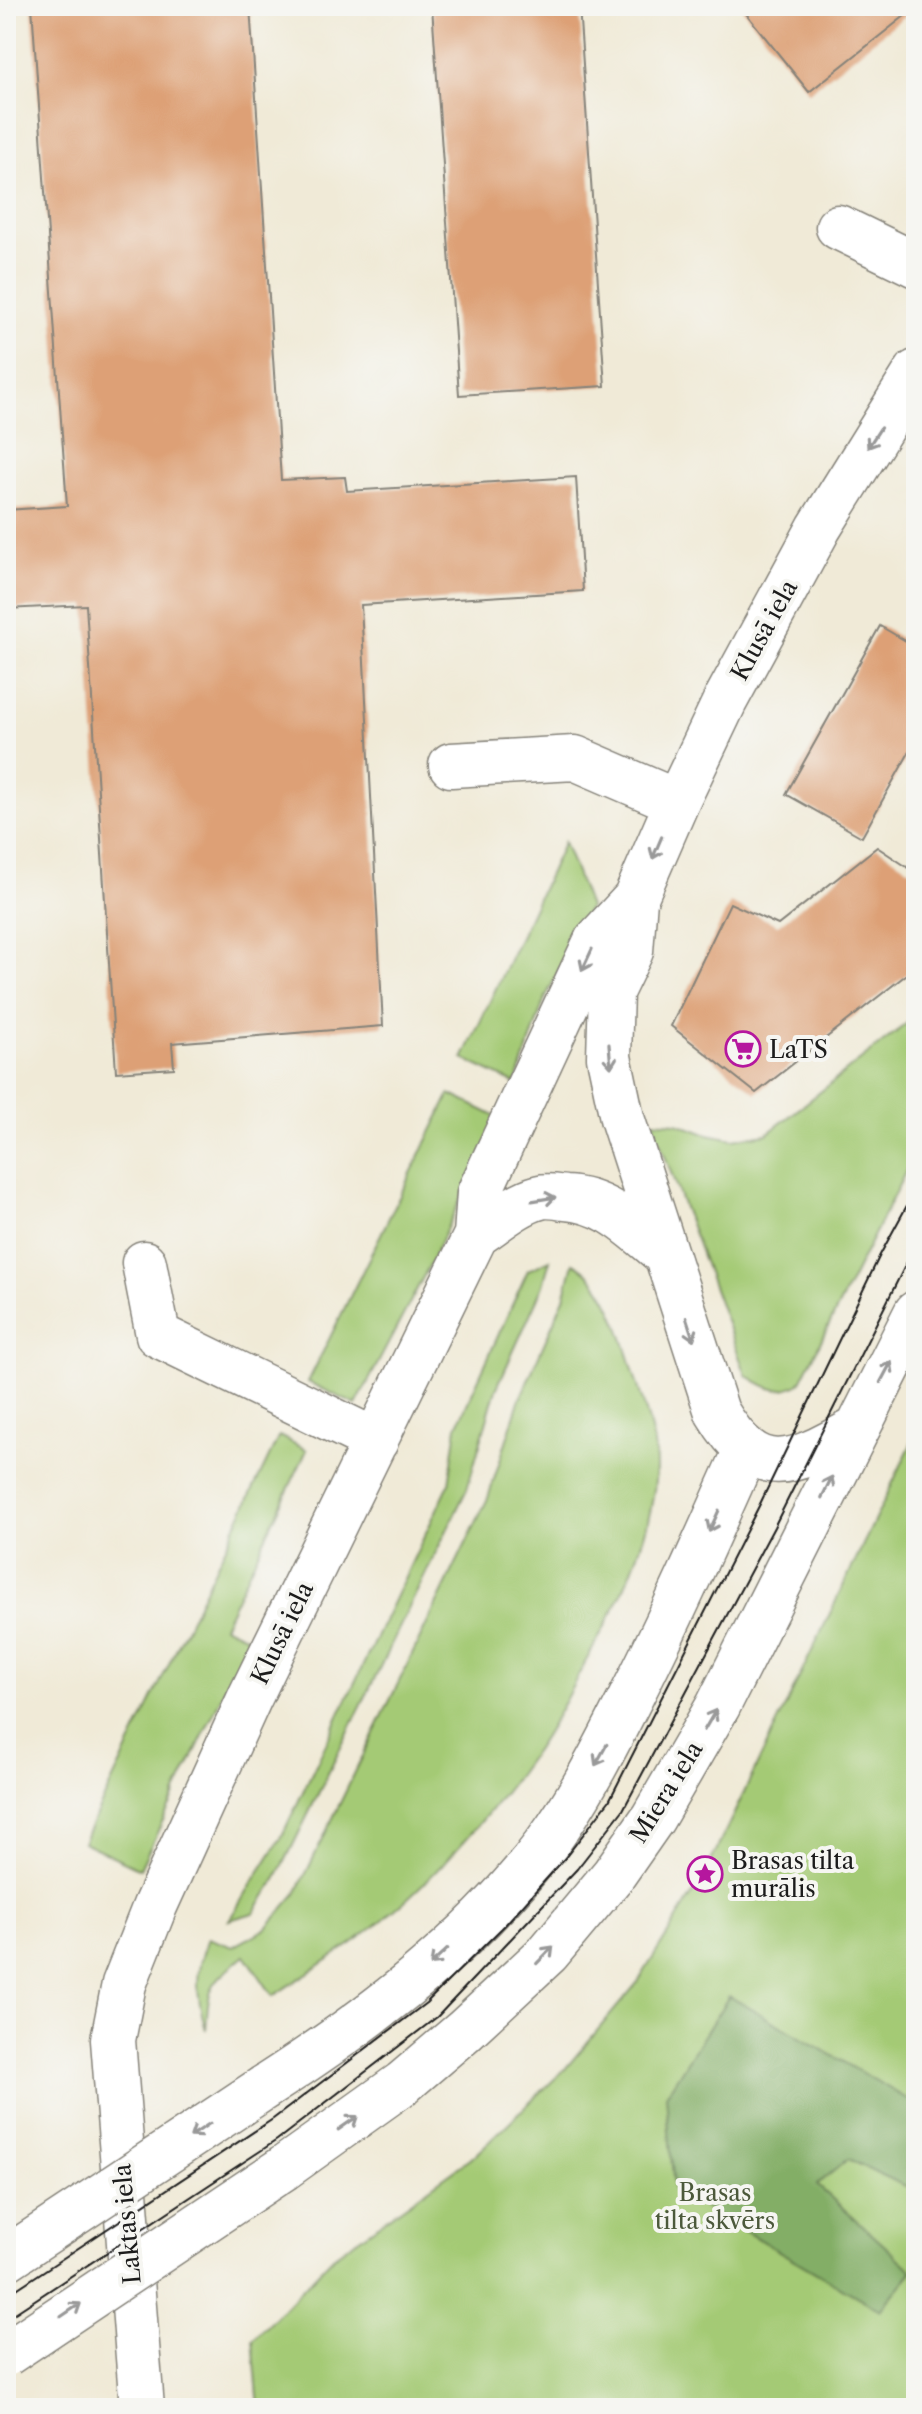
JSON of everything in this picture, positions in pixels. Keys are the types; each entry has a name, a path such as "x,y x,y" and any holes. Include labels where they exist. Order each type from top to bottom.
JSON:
{"street":[{"path":"838,227 916,265"},
{"name":"Klusā iela","path":"746,1450 717,1412 622,1118 609,1057 611,992 631,951 635,899 725,701 819,528 916,372"},
{"path":"451,765 575,758 677,802"},
{"name":"Klusā iela","path":"113,2040 124,1984 155,1906 250,1697 476,1235 479,1193 596,941 635,899"},
{"path":"476,1235 521,1205 543,1196 574,1198 597,1203 620,1215 666,1255"},
{"path":"144,1263 158,1335 376,1441"},
{"name":"Miera iela","path":"6,2354 284,2168 403,2083 548,1953 614,1874 653,1818 718,1706 916,1313"},
{"path":"6,2259 327,2047 429,1967 480,1920 547,1843 608,1742 662,1634 746,1450 779,1462 809,1455 855,1430"},
{"name":"Laktas iela","path":"113,2040 142,2408"}],"green space":[{"path":"564,842 589,907 544,1001 516,1084 463,1059"},
{"path":"916,1016 916,1151 800,1383 778,1390 766,1387 746,1375 652,1121 677,1123 703,1133 733,1139 767,1134"},
{"path":"450,1094 499,1118 429,1266 356,1405 308,1382"},
{"path":"550,1260 542,1288 495,1392 467,1489 277,1878 254,1913 229,1920 281,1838 449,1484 457,1426 528,1270"},
{"path":"573,1263 595,1282 619,1325 648,1419 656,1458 648,1521 632,1569 611,1616 540,1744 494,1806 430,1877 383,1920 273,1996 245,1955 213,1986 206,2030 198,1984 200,1962 208,1938 233,1947 266,1929 296,1894 488,1498 519,1401 564,1298"},
{"name":"Brasas tilta skvērs","path":"916,1434 916,2408 259,2408 253,2340 333,2257 475,2155 565,2069 638,1982 705,1874"},
{"path":"279,1436 307,1450 223,1626 249,1638 140,1869 83,1842"},
{"path":"729,1996 916,2104 916,2191 848,2159 817,2185 913,2271 880,2310 674,2190 666,2095"}],"building":[{"path":"32,6 250,6 281,480 345,477 347,491 576,477 583,591 361,605 383,1026 172,1043 174,1068 116,1072 86,605 6,609 6,510 67,506"},
{"path":"432,6 579,6 605,386 459,395"},
{"path":"740,6 916,6 916,7 809,92"},
{"path":"880,626 916,647 916,740 862,837 786,794"},
{"path":"877,847 916,873 916,967 756,1093 671,1026 730,903 778,925"}],"tram line":[{"path":"6,2296 273,2119 426,2003 505,1925 565,1858 609,1801 759,1506 880,1255 916,1189"},
{"path":"6,2319 277,2140 437,2017 577,1869 623,1810 774,1527 916,1244"}],"place":[{"name":"LaTS","path":"743,1049"},
{"name":"Brasas tilta murālis","path":"705,1874"}]}
